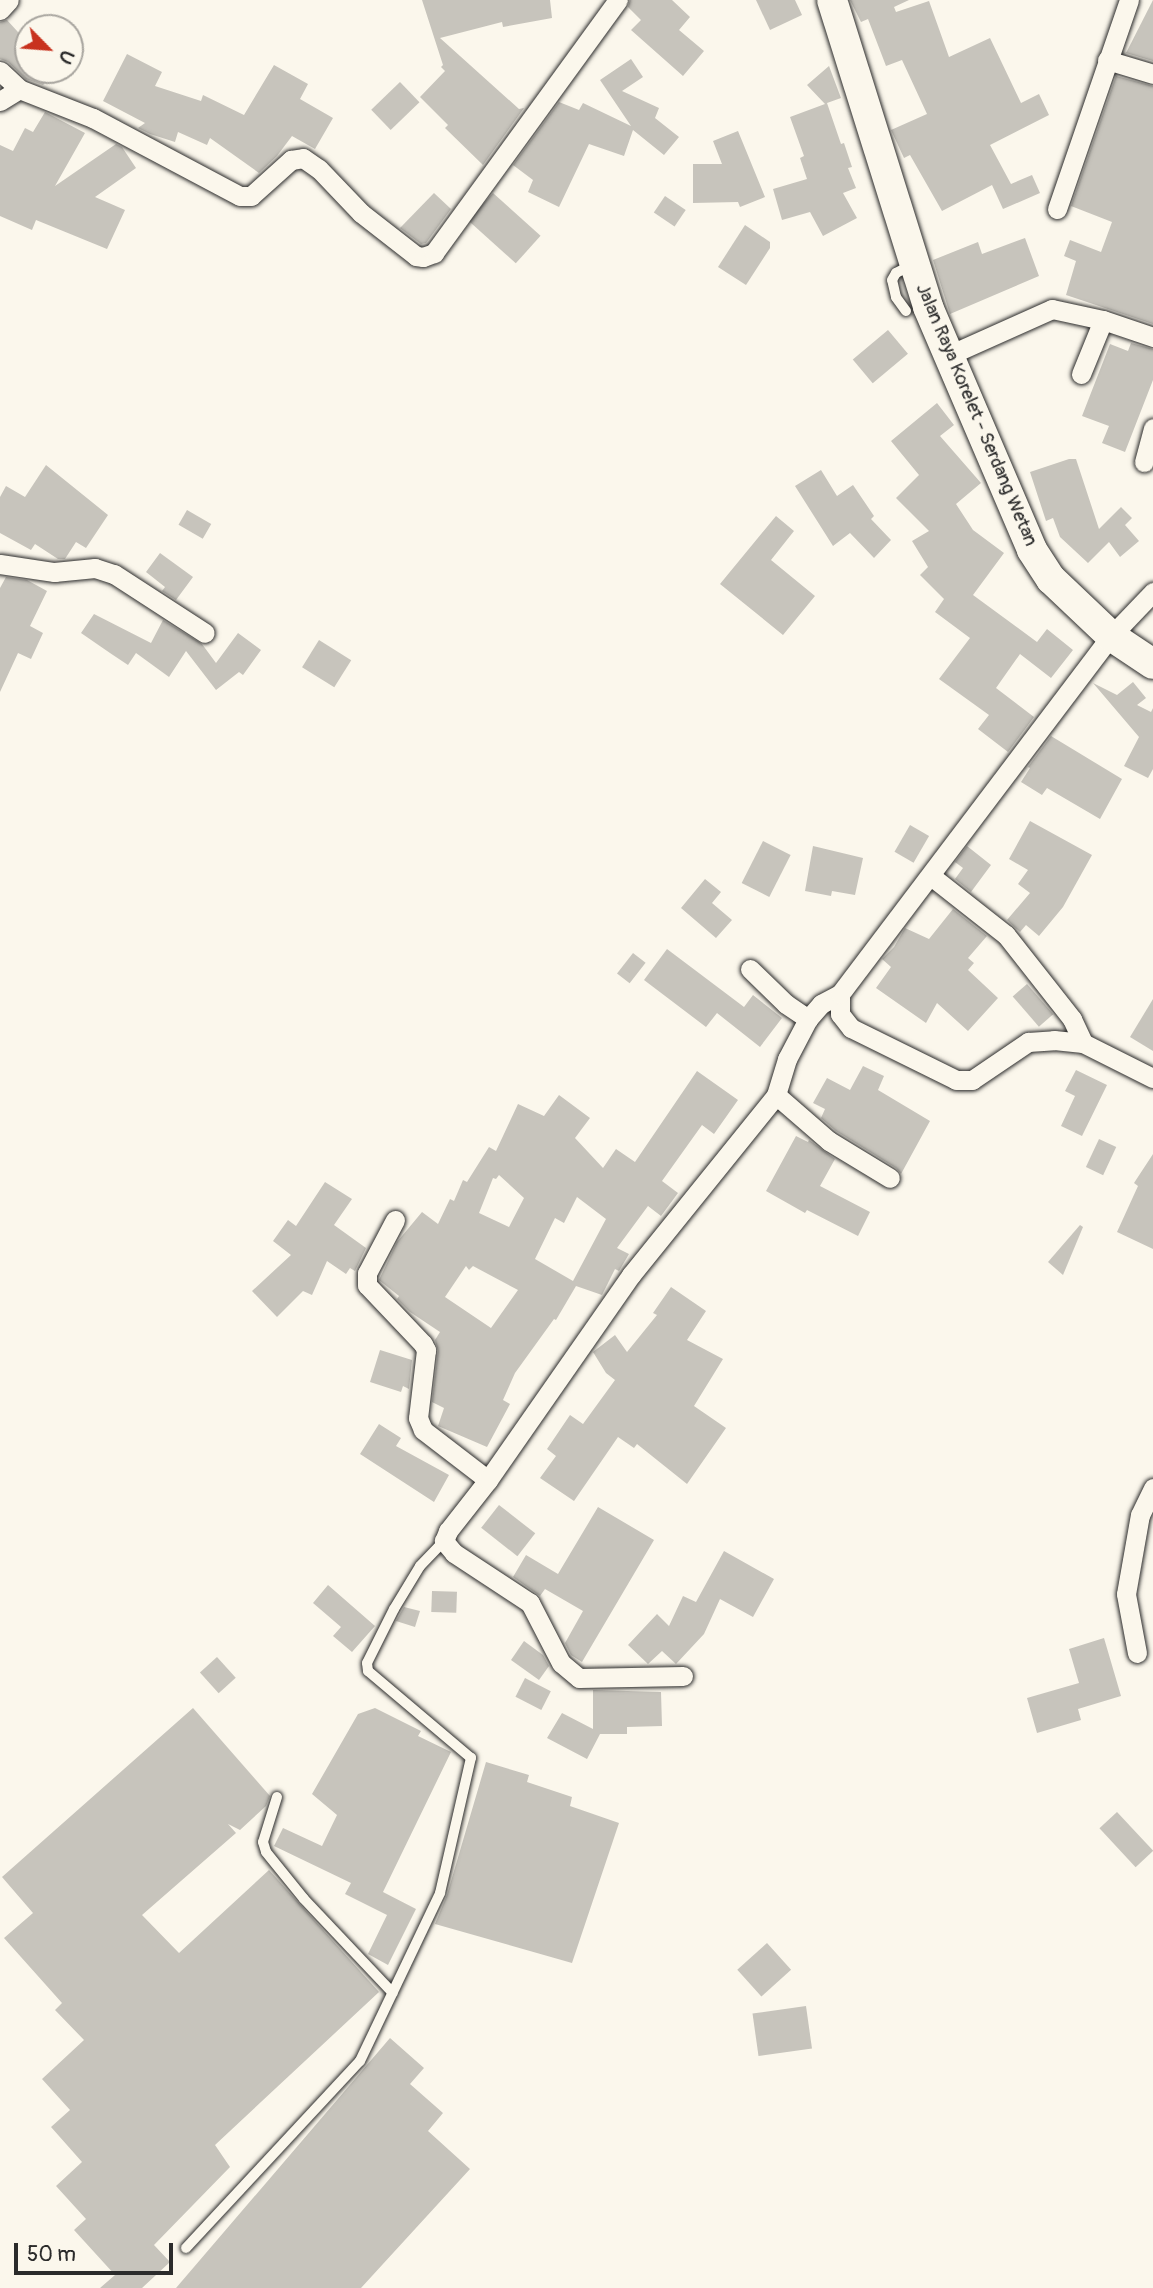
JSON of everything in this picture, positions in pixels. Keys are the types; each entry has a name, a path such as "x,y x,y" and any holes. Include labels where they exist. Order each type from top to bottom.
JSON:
{"main road":[{"name":"Jalan Raya Korelet - Serdang Wetan","path":"832,0 914,264 947,356 1041,568 1111,636 1153,664"}],"street":[{"path":"0,10 9,0"},
{"path":"0,71 19,89 93,118 240,196 251,196 291,160 303,158 319,169 361,213 416,256 426,257 434,253 618,0"},
{"path":"1058,209 1129,0"},
{"path":"1107,60 1153,74"},
{"path":"0,101 19,89"},
{"path":"947,356 1042,312 1059,309 1153,337"},
{"path":"1081,374 1103,320"},
{"path":"1144,462 1153,428"},
{"path":"0,564 54,572 95,568 114,573 205,633"},
{"path":"683,1676 579,1678 561,1662 530,1603 454,1553 444,1542 448,1531 488,1480 631,1275 776,1095 788,1059 808,1020 821,1004 840,995 1111,636 1153,592"},
{"path":"932,876 1006,935 1072,1019 1083,1043"},
{"path":"750,969 786,1004 808,1020"},
{"path":"840,995 841,1014 851,1028 956,1080 972,1080 1028,1042 1054,1040 1083,1043 1153,1078"},
{"path":"776,1095 829,1141 890,1178"},
{"path":"395,1220 367,1273 367,1285 423,1343 426,1350 418,1418 422,1430 488,1480"},
{"path":"1137,1653 1126,1594 1140,1515 1153,1488"}],"lane":[{"path":"906,311 896,297 892,280 896,273 914,264"},
{"path":"186,2248 309,2113 352,2072 368,2049 440,1893 471,1760 454,1741 368,1671 367,1664 394,1609 420,1566 444,1542"},
{"path":"276,1797 263,1842 266,1852 304,1899 393,1993"}],"building":[{"path":"422,0 550,0 552,18 503,27 502,22 440,38 519,109 524,108 483,165 445,128 448,125 420,97 445,71 441,67 443,65"},
{"path":"630,0 672,0 690,17 679,30 704,51 683,76 631,30 641,20 628,7"},
{"path":"756,0 795,0 802,15 770,30"},
{"path":"850,0 909,0 894,7 896,12 929,1 949,57 990,38 1021,103 1039,94 1049,115 990,145 1011,184 1032,175 1040,193 1003,209 992,185 942,211 910,155 904,158 891,130 927,114 902,60 886,66 868,19 861,22"},
{"path":"1153,0 1153,61 1126,53"},
{"path":"7,20 14,28 14,68 0,59 0,22"},
{"path":"127,54 162,72 155,86 201,101 203,95 244,115 274,65 308,84 300,99 333,118 315,149 292,136 277,156 259,173 210,138 207,145 178,132 175,142 150,134 138,128 145,123 103,101"},
{"path":"631,59 643,77 622,91 659,108 655,118 679,137 664,155 633,130 624,156 589,144 559,207 528,192 533,180 513,165 559,102 579,110 583,103 631,126 600,80"},
{"path":"829,66 841,98 827,103 841,144 844,143 852,167 848,168 856,188 843,193 857,218 823,236 810,212 782,220 773,189 807,179 800,158 804,156 790,117 825,104 807,85"},
{"path":"1116,76 1153,86 1153,324 1066,295 1076,261 1064,256 1070,240 1101,252 1112,222 1071,206"},
{"path":"400,82 419,102 391,130 371,110"},
{"path":"45,112 85,133 55,186 116,144 122,147 136,168 95,197 125,210 107,249 36,220 32,230 0,216 0,145 13,151 25,128 33,132"},
{"path":"738,131 765,197 740,207 738,202 693,203 693,164 722,164 713,141"},
{"path":"434,193 451,209 426,243 421,244 400,228"},
{"path":"493,193 541,236 516,263 468,220"},
{"path":"665,196 686,210 675,227 654,213"},
{"path":"745,225 770,242 770,248 746,285 718,267"},
{"path":"1025,238 1039,276 950,314 933,260 978,242 982,254"},
{"path":"888,330 908,354 873,383 853,360"},
{"path":"1131,343 1153,349 1153,380 1125,452 1102,443 1109,426 1082,416 1110,344 1128,351"},
{"path":"937,403 954,425 940,436 981,483 956,504 973,530 1004,553 973,595 1037,642 1047,629 1073,650 1051,678 1020,654 996,688 1034,717 1008,752 978,729 989,715 939,679 970,638 935,612 944,599 920,575 928,567 912,541 929,531 896,498 919,475 891,441"},
{"path":"1076,459 1099,529 1121,507 1132,518 1125,525 1139,541 1120,557 1109,542 1088,563 1060,537 1053,518 1046,521 1030,472"},
{"path":"46,465 108,515 86,548 76,542 65,559 58,559 35,544 31,550 0,533 0,497 6,486 25,497"},
{"path":"821,470 837,496 853,485 874,516 871,519 891,540 874,558 850,533 833,546 795,486"},
{"path":"187,510 211,524 203,539 179,525"},
{"path":"776,516 794,531 771,560 815,596 783,635 720,584"},
{"path":"160,553 193,577 176,600 162,591 165,587 146,572"},
{"path":"6,577 27,580 47,591 30,626 43,633 31,659 18,653 0,692 0,588"},
{"path":"94,614 151,643 163,620 202,644 216,663 238,633 261,650 243,675 239,672 216,690 186,651 169,677 136,653 128,665 81,633"},
{"path":"319,640 351,660 334,687 302,667"},
{"path":"1133,682 1146,698 1137,705 1151,712 1153,708 1153,769 1148,778 1124,766 1139,737 1093,683 1117,695"},
{"path":"1051,736 1122,779 1100,819 1047,788 1042,795 1021,782 1030,768 1028,767"},
{"path":"1030,821 1092,855 1063,907 1039,936 1026,925 1020,932 1007,920 1030,893 1018,884 1028,870 1009,859"},
{"path":"910,825 929,836 914,863 894,852"},
{"path":"763,841 791,855 769,897 742,883"},
{"path":"813,846 863,858 855,895 832,891 831,896 805,891"},
{"path":"967,846 991,865 971,892 955,879 963,868 955,862"},
{"path":"705,879 721,892 712,903 732,920 716,938 681,908"},
{"path":"953,909 987,936 968,958 974,963 968,970 998,998 968,1031 937,1003 926,1023 876,988 891,967 882,959 894,947 905,928 929,939"},
{"path":"667,949 744,1007 753,995 782,1018 760,1047 717,1013 706,1027 644,980"},
{"path":"633,953 646,963 630,983 617,973"},
{"path":"1027,984 1053,1014 1039,1027 1013,996"},
{"path":"1153,999 1153,1051 1130,1037"},
{"path":"863,1066 884,1076 878,1090 930,1121 901,1174 896,1168 836,1131 821,1118 825,1109 813,1103 827,1078 850,1090"},
{"path":"1076,1070 1107,1085 1082,1136 1061,1126 1075,1096 1065,1091"},
{"path":"697,1071 738,1100 714,1134 702,1125 662,1181 678,1193 661,1216 648,1206 617,1248 629,1254 619,1271 615,1269 602,1295 576,1286 556,1320 554,1319 515,1373 503,1400 510,1404 487,1447 438,1426 444,1408 432,1402 438,1351 435,1340 440,1332 410,1312 397,1299 399,1296 379,1280 397,1242 422,1212 438,1224 450,1199 454,1201 463,1180 467,1182 489,1147 496,1151 518,1104 544,1116 559,1095 590,1118 575,1138 603,1168 616,1149 635,1162","holes":["499,1175 524,1198 509,1227 479,1213 493,1178 496,1179","577,1197 606,1219 573,1281 535,1259 555,1218 564,1223","466,1266 469,1270 473,1266 518,1290 491,1328 445,1297"]},
{"path":"796,1136 808,1142 809,1140 835,1159 820,1186 870,1212 858,1236 807,1210 805,1213 766,1191"},
{"path":"1099,1139 1116,1147 1103,1175 1086,1167"},
{"path":"1153,1154 1153,1249 1117,1232 1138,1186 1134,1183"},
{"path":"325,1182 352,1199 334,1225 366,1248 355,1271 350,1268 346,1274 327,1261 312,1295 303,1291 277,1317 252,1291 291,1255 273,1241 288,1220 296,1226"},
{"path":"1080,1225 1083,1227 1063,1275 1048,1262"},
{"path":"671,1287 706,1311 687,1340 723,1359 694,1406 726,1428 687,1484 637,1444 634,1448 618,1437 574,1501 540,1478 556,1456 547,1449 570,1415 583,1424 615,1380 606,1373 593,1352 615,1335 627,1352 657,1315 653,1313"},
{"path":"380,1350 412,1360 409,1389 403,1386 401,1392 370,1382"},
{"path":"379,1424 401,1438 396,1446 449,1475 434,1502 360,1454"},
{"path":"499,1505 535,1533 517,1556 481,1528"},
{"path":"598,1507 654,1540 582,1662 571,1655 565,1643 583,1611 545,1589 540,1596 513,1577 526,1555 558,1574"},
{"path":"724,1551 774,1579 753,1617 720,1599 704,1634 676,1664 662,1651 648,1664 628,1645 657,1614 669,1626 683,1596 696,1602"},
{"path":"328,1585 375,1626 352,1652 333,1636 341,1627 313,1603"},
{"path":"432,1591 457,1592 456,1613 431,1612"},
{"path":"404,1607 420,1611 415,1627 396,1621"},
{"path":"1104,1638 1121,1696 1078,1709 1081,1720 1037,1733 1027,1698 1079,1683 1069,1649"},
{"path":"524,1641 543,1655 549,1666 539,1680 511,1660"},
{"path":"217,1657 236,1678 219,1693 200,1672"},
{"path":"525,1678 551,1691 541,1710 515,1697"},
{"path":"593,1690 661,1692 662,1726 627,1727 627,1734 600,1734 587,1759 547,1738 562,1713 593,1729"},
{"path":"193,1708 270,1796 266,1806 240,1830 228,1824 236,1833 142,1915 179,1953 269,1870 379,1992 215,2145 230,2167 154,2245 170,2262 142,2288 100,2288 115,2275 74,2230 86,2219 56,2186 82,2162 51,2127 70,2110 42,2079 84,2040 55,2010 62,2003 4,1938 33,1913 2,1877"},
{"path":"375,1708 421,1731 418,1736 451,1752 383,1892 416,1909 388,1965 368,1954 387,1915 345,1894 351,1883 274,1846 283,1828 322,1846 337,1815 312,1794 358,1714"},
{"path":"486,1762 529,1775 527,1782 572,1797 570,1806 619,1823 572,1963 435,1924 447,1895"},
{"path":"1117,1812 1153,1851 1136,1867 1099,1828"},
{"path":"767,1943 791,1970 761,1997 737,1970"},
{"path":"806,2006 812,2049 759,2056 753,2014"},
{"path":"390,2038 424,2068 410,2084 443,2113 428,2131 470,2169 361,2288 176,2288"}]}
